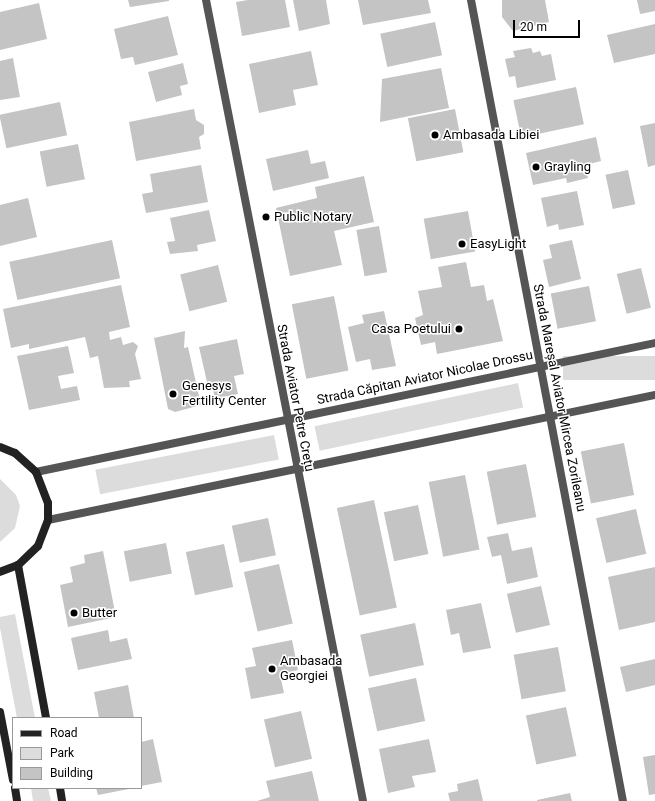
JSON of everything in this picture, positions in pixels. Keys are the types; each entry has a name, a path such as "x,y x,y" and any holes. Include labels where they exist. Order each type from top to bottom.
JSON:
{"main road":[{"path":"0,447 15,453 36,472 46,492 48,520 38,546 18,565 0,572"},
{"path":"18,565 46,717"},
{"path":"0,712 12,775"},
{"path":"15,789 17,801"},
{"path":"60,789 62,801"}],"street":[{"name":"Strada Aviator Petre Crețu","path":"206,0 286,420 362,801"},
{"name":"Strada Mareșal Aviator Mircea Zorileanu","path":"471,0 623,801"},
{"name":"Strada Căpitan Aviator Nicolae Drossu","path":"36,472 655,343"},
{"path":"48,520 655,395"}],"green space":[{"path":"563,356 655,356 655,380 563,380"},
{"path":"518,383 523,407 320,451 315,426"},
{"path":"274,435 279,460 100,494 95,470"},
{"path":"0,479 16,495 20,506 15,528 0,542"},
{"path":"15,614 35,717 17,717 0,628 0,617"},
{"path":"31,789 48,789 51,801 33,801"}],"building":[{"path":"128,0 169,0 169,1 130,7"},
{"path":"248,0 285,0 290,27 242,36 236,2"},
{"path":"293,0 326,0 330,24 299,31"},
{"path":"358,0 428,0 431,13 363,25"},
{"path":"502,0 545,0 549,22 513,31 502,17"},
{"path":"637,0 655,0 655,11 640,14"},
{"path":"39,3 47,39 0,50 0,12"},
{"path":"168,16 178,55 135,65 133,57 121,59 114,29"},
{"path":"435,22 442,55 387,67 380,34"},
{"path":"655,24 655,54 614,63 607,35"},
{"path":"531,48 533,53 540,51 542,56 551,54 556,80 517,88 515,76 509,77 505,59 515,57 513,51"},
{"path":"311,51 318,85 293,90 296,105 259,113 249,64"},
{"path":"13,58 20,97 0,100 0,61"},
{"path":"183,63 188,84 180,86 182,95 156,102 148,72"},
{"path":"441,68 449,108 380,122 382,79"},
{"path":"576,87 584,124 521,137 513,100"},
{"path":"60,102 67,135 6,148 0,115"},
{"path":"194,109 196,120 204,125 204,134 199,137 201,149 136,161 129,122"},
{"name":"Ambasada Libiei","path":"455,109 463,152 416,161 408,118"},
{"path":"655,123 655,165 648,167 640,126"},
{"path":"596,137 601,161 585,165 588,178 567,183 566,178 533,185 526,153"},
{"path":"78,144 85,179 47,187 40,151"},
{"path":"308,150 311,164 325,161 329,178 273,191 266,159"},
{"path":"201,165 208,202 146,213 142,194 153,192 150,174"},
{"path":"628,170 635,204 613,209 606,175"},
{"path":"364,176 374,222 334,231 342,265 290,276 276,208 317,198 315,187"},
{"path":"577,191 584,225 559,230 558,224 547,227 541,198"},
{"path":"28,198 37,237 0,246 0,205"},
{"path":"209,210 216,241 197,245 198,251 170,254 167,242 175,241 170,218"},
{"path":"468,211 475,251 431,259 424,219"},
{"path":"379,226 387,272 365,276 356,230"},
{"path":"112,240 120,278 17,300 9,262"},
{"path":"572,240 581,279 549,287 543,260 552,258 549,245"},
{"name":"Casa Poetului","path":"466,262 471,287 484,285 487,301 493,299 503,341 437,354 435,342 421,345 415,318 423,315 418,291 442,287 438,267"},
{"path":"218,265 227,302 189,311 180,274"},
{"path":"641,268 651,308 627,314 617,274"},
{"path":"121,285 130,327 109,332 110,340 121,337 123,345 133,342 138,346 135,354 141,379 129,381 130,387 104,388 98,356 90,358 85,337 29,349 29,344 11,348 3,309"},
{"path":"589,286 596,321 558,329 551,293"},
{"path":"334,296 349,371 306,379 292,304"},
{"path":"384,311 396,366 372,370 370,359 356,362 348,327 364,323 362,315"},
{"path":"185,331 184,348 188,347 201,405 175,412 168,409 154,338"},
{"path":"237,339 244,374 234,376 238,394 215,399 211,381 207,382 199,347"},
{"path":"68,346 74,373 58,376 61,389 77,386 80,400 29,410 17,356"},
{"path":"624,443 634,495 591,503 581,451"},
{"path":"526,464 536,517 497,525 487,472"},
{"path":"465,475 480,550 443,557 429,482"},
{"path":"374,500 397,608 360,615 337,508"},
{"path":"418,505 428,554 394,561 384,512"},
{"path":"636,509 646,554 606,563 596,518"},
{"path":"268,518 276,555 240,563 232,526"},
{"path":"508,533 512,551 532,547 538,577 507,584 501,555 492,557 487,537"},
{"path":"166,543 172,573 130,582 124,551"},
{"path":"224,544 233,587 195,595 186,552"},
{"path":"103,551 116,617 68,627 60,585 73,582 70,567 85,563 84,555"},
{"path":"279,564 293,623 258,632 244,572"},
{"path":"655,567 655,622 619,630 608,577"},
{"path":"541,586 550,625 516,633 507,594"},
{"path":"481,603 491,648 463,653 459,633 451,635 446,610"},
{"path":"415,623 424,665 369,677 360,635"},
{"path":"108,630 110,642 127,638 132,659 78,670 71,638"},
{"name":"Ambasada Georgiei","path":"292,640 298,670 280,674 284,693 251,699 245,668 256,666 252,648"},
{"path":"558,647 566,691 521,699 514,655"},
{"path":"655,659 655,685 626,692 620,667"},
{"path":"416,678 425,721 377,731 368,688"},
{"path":"128,685 134,717 99,717 94,692"},
{"path":"566,707 576,756 536,764 526,716"},
{"path":"301,711 312,759 275,767 264,720"},
{"path":"153,739 162,782 142,786 142,742"},
{"path":"429,739 436,772 412,776 415,787 388,793 379,749"},
{"path":"655,755 655,794 649,795 643,757"},
{"path":"312,771 319,801 257,801 270,797 266,781"},
{"path":"478,779 483,801 450,801 448,793 458,791 457,784"},
{"path":"96,789 129,789 98,795"},
{"path":"570,793 572,801 537,801 537,800"}],"place":[{"name":"Ambasada Libiei","path":"435,135"},
{"name":"Grayling","path":"536,167"},
{"name":"Public Notary","path":"266,217"},
{"name":"EasyLight","path":"462,244"},
{"name":"Casa Poetului","path":"459,329"},
{"name":"Genesys Fertility Center","path":"173,394"},
{"name":"Butter","path":"74,613"},
{"name":"Ambasada Georgiei","path":"272,669"}]}
